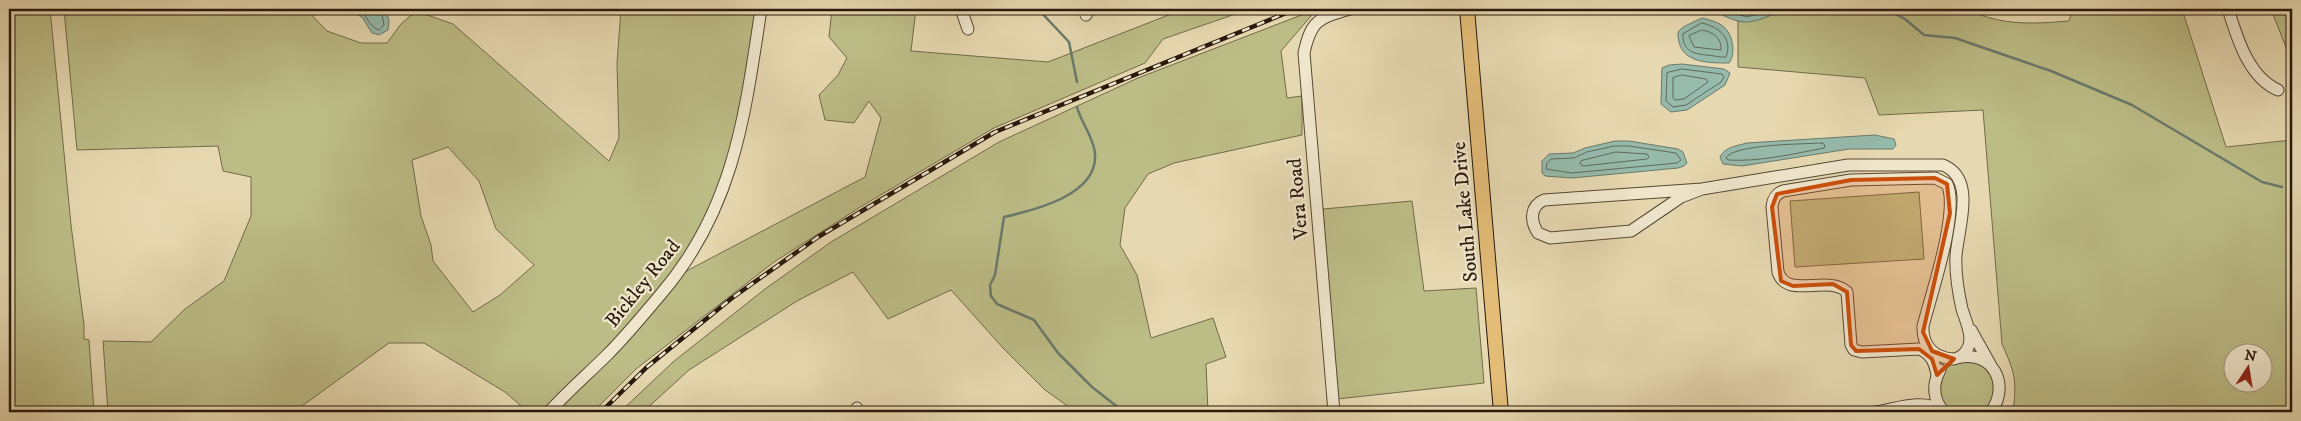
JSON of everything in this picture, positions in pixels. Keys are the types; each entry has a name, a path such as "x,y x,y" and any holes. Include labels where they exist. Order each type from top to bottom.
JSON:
{"main road":[{"name":"South Lake Drive","path":"1467,9 1501,412"}],"street":[{"name":"Bickley Road","path":"549,412 575,383 608,353 662,294 688,257 708,223 721,197 739,141 761,9"},
{"path":"961,9 968,29"},
{"name":"Vera Road","path":"1334,412 1304,53 1310,31 1320,18 1350,9"},
{"path":"2228,9 2237,36 2251,65 2263,80 2278,90"},
{"path":"1702,189 1681,196 1640,226 1627,232 1550,238 1538,233 1532,222 1534,209 1538,203 1544,200 1702,189 1848,165 1935,164 1947,167 1955,173 1962,190 1963,211 1958,241 1957,279 1968,326 1970,344 1966,352 1947,363 1926,396 1915,404"},
{"path":"1943,411 1935,394 1936,380 1932,359 1926,352 1919,349 1862,352 1854,350 1851,345 1847,292 1841,286 1833,284 1792,286 1781,281 1778,272 1772,207 1777,194 1783,191 1851,180 1932,178 1943,181 1949,191 1950,213 1923,326 1923,337 1926,345 1936,355 1976,358 1991,366"},
{"path":"1968,326 1997,374 2000,394 1997,404 1991,412"},
{"path":"1876,412 1915,404 1932,406 1943,411"}],"highlighted area":[{"path":"1935,178 1947,184 1950,213 1923,332 1932,351 1954,359 1937,375 1932,359 1919,349 1856,351 1851,345 1847,292 1833,284 1793,286 1781,281 1772,207 1777,194 1851,180"}],"green space":[{"path":"9,9 50,9 84,339 89,340 94,412 9,412"},
{"path":"64,9 306,9 327,31 361,43 387,43 401,24 416,11 453,24 609,161 619,138 617,63 621,9 755,9 746,106 733,163 677,276 865,177 881,118 869,101 854,123 825,120 819,95 838,75 847,58 829,37 832,9 916,9 911,51 1048,62 1184,9 1250,9 1163,39 1145,63 994,128 862,206 774,262 636,369 593,412 528,412 505,392 424,343 389,343 302,406 297,412 108,412 103,341 151,342 185,309 224,281 251,216 251,177 223,171 218,146 77,150","holes":["448,147 479,181 496,229 534,265 500,295 473,312 433,261 431,245 421,216 412,160"]},
{"path":"1317,9 1281,51 1287,98 1302,96 1302,135 1174,163 1148,174 1125,208 1120,245 1137,275 1151,338 1213,318 1226,357 1206,364 1208,412 1076,412 1045,390 1003,348 951,290 888,319 853,272 797,301 689,370 643,412 620,412 673,362 765,289 831,242 999,142 1138,78"},
{"path":"1843,9 1967,9 1980,15 2004,21 2042,23 2069,21 2073,9 2182,9 2226,147 2292,140 2292,412 2013,412 2015,384 2010,362 2002,344 1983,110 1879,115 1865,78 1738,67 1738,21 1750,21 1784,12 1830,14"},
{"path":"2271,9 2292,9 2292,63"},
{"path":"1919,192 1924,259 1795,267 1790,201"},
{"path":"1412,201 1424,291 1476,288 1484,383 1337,399 1323,209"},
{"path":"1975,360 1991,371 1997,388 1986,412 1949,412 1939,396 1941,376 1955,362"}],"water":[{"path":"347,9 385,9 389,20 388,30 379,35 372,33 362,17"},
{"path":"1712,9 1843,9 1823,15 1786,12 1748,22 1729,18"},
{"path":"1702,18 1720,24 1728,31 1732,40 1733,50 1729,63 1711,63 1694,59 1682,50 1678,32 1683,27"},
{"path":"1682,64 1724,69 1730,73 1725,85 1687,110 1671,112 1661,104 1662,68 1669,65"},
{"path":"1875,135 1894,139 1896,145 1893,149 1849,149 1742,166 1723,164 1720,157 1728,149 1747,143"},
{"path":"1615,141 1629,141 1678,149 1683,152 1687,163 1678,168 1572,178 1545,176 1542,173 1542,161 1549,154 1573,153 1585,148"}],"waterway":[{"path":"1038,9 1069,42 1077,82"},
{"path":"1886,9 1905,19 1924,35 1955,38 2051,71 2132,105 2262,182 2282,187"},
{"path":"1077,107 1094,148 1093,168 1086,180 1076,190 1062,198 1032,210 1004,217 995,275 990,285 991,296 997,304 1034,320 1058,353 1092,387 1124,412"}],"railway":[{"path":"601,412 647,367 732,298 818,237 995,132 1296,9"}]}
